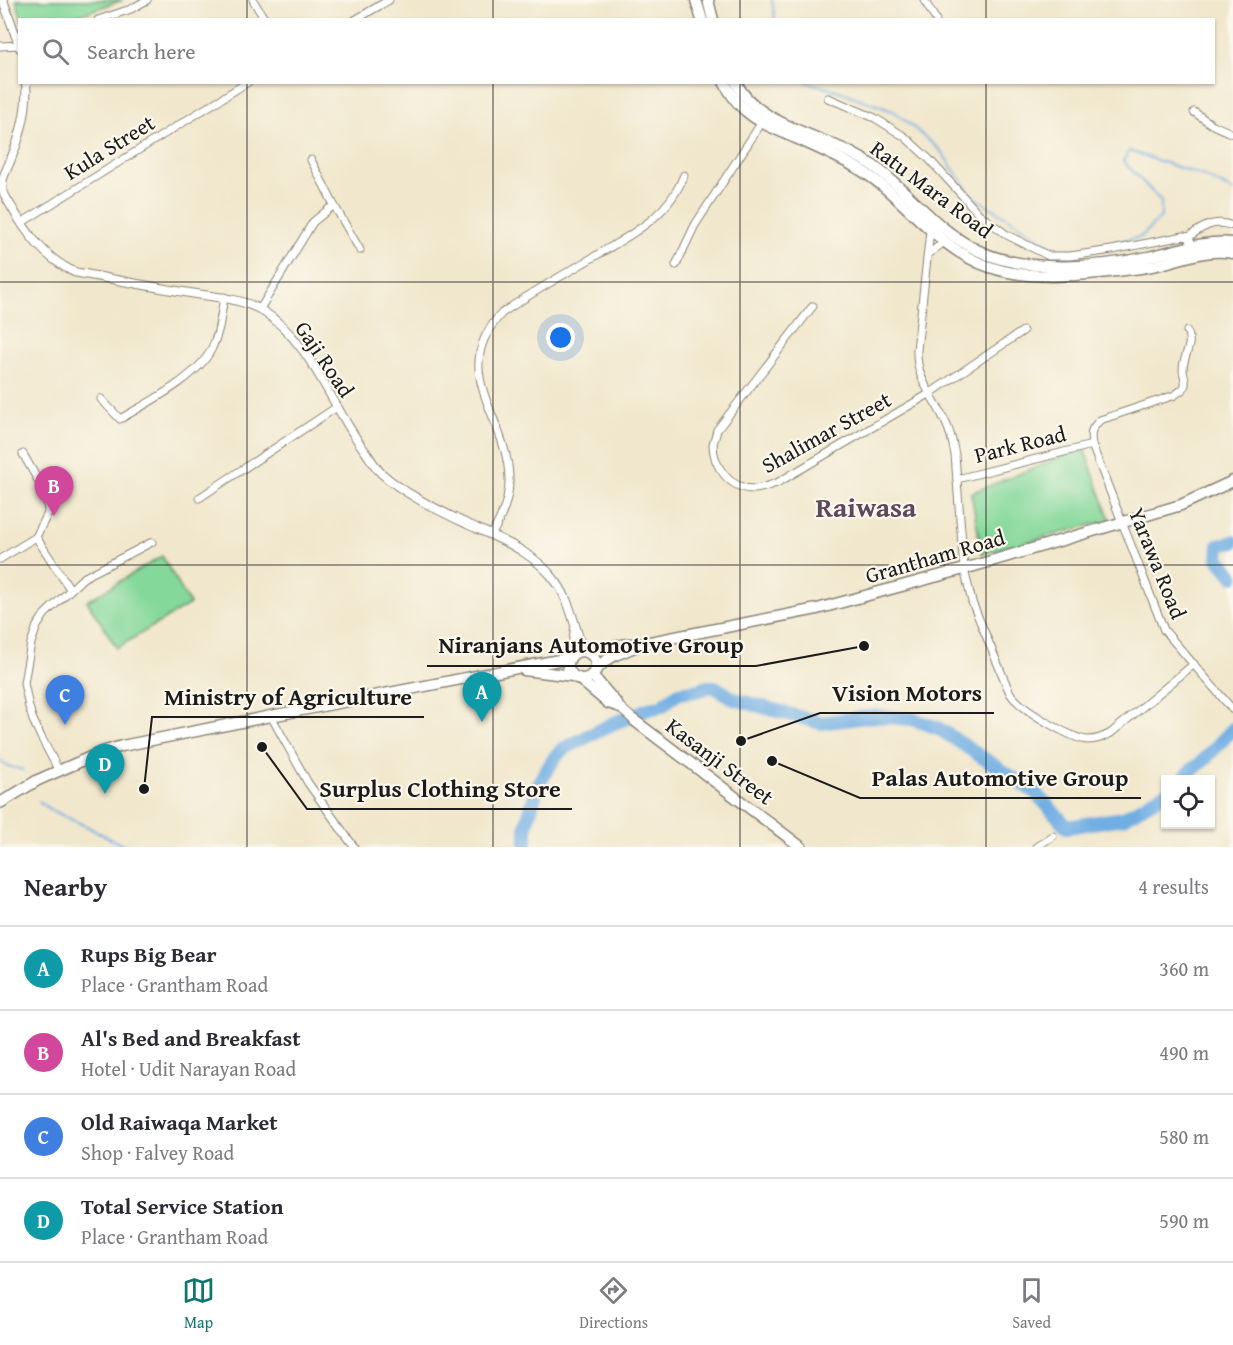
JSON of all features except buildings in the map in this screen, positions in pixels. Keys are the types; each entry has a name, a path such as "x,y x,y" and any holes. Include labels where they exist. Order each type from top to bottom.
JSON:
{"main road":[{"path":"696,0 701,18"},
{"path":"708,0 712,18"},
{"name":"Ratu Mara Road","path":"725,84 732,97 744,110 762,122 866,173 891,192 944,242 969,258 989,267 1027,275 1068,275 1129,270 1206,253 1233,253"},
{"name":"Ratu Mara Road","path":"737,84 747,100 758,109 777,120 851,153 871,165 950,232 976,250 991,257 1035,266 1096,265 1146,258 1191,242 1233,243"},
{"name":"Grantham Road","path":"585,651 640,644 817,609 1181,505 1233,481"},
{"name":"Grantham Road","path":"593,673 615,655 640,644"},
{"path":"0,803 38,780 102,752 122,746 512,668 570,657 577,652 590,653 596,663 593,673 585,678 512,668"},
{"path":"570,657 568,666 575,677"},
{"name":"Kasanji Street","path":"593,673 621,709 635,721 801,847"},
{"name":"Kasanji Street","path":"575,677 608,703 621,709"}],"street":[{"path":"3,0 18,43"},
{"path":"104,18 131,9 147,0"},
{"path":"253,0 264,18"},
{"path":"358,18 389,0"},
{"path":"924,0 935,18"},
{"path":"0,46 18,46"},
{"name":"Gaji Road","path":"26,84 25,118 11,160 3,175 1,187 21,223 38,246 60,266 74,272 193,294 224,297 260,309 285,328 297,342 354,437 380,472 433,507 519,548 550,575 568,604 585,651"},
{"name":"Kula Street","path":"21,223 245,84"},
{"path":"828,98 875,118 905,137 929,159 979,214 1007,235 1049,256 1070,256 1184,236 1191,242 1200,228 1214,222 1233,226"},
{"path":"1194,112 1211,124 1233,134"},
{"path":"676,265 695,225 762,122"},
{"path":"311,160 360,250"},
{"path":"492,534 504,509 509,478 503,446 480,380 479,354 484,337 492,323 508,309 652,220 674,197 684,176"},
{"path":"260,309 313,222 334,206"},
{"path":"930,231 916,357 919,373 952,439 964,568 972,602 1009,691 1023,707 1076,738 1090,740 1107,735 1194,664"},
{"path":"928,252 944,242"},
{"path":"101,399 120,419 182,381 202,363 212,350 219,331 224,297"},
{"name":"Shalimar Street","path":"813,306 717,430 713,443 717,463 725,478 739,487 755,489 777,483 929,394 1023,331"},
{"path":"1092,445 1091,433 1100,420 1175,395 1182,390 1185,384 1184,361 1190,344 1187,331"},
{"path":"199,498 337,407"},
{"name":"Park Road","path":"957,479 1092,445"},
{"name":"Yarawa Road","path":"1092,445 1164,630 1233,710"},
{"path":"0,559 36,537 48,513 47,496 22,454"},
{"path":"36,537 70,589"},
{"path":"59,771 33,720 24,683 31,643 37,626 45,614 83,578 152,542"},
{"name":"Gaji Road","path":"570,657 575,628"},
{"path":"271,716 309,783 354,847"},
{"path":"1036,847 1053,836"}],"green space":[{"path":"16,0 123,0 70,18 21,18"},
{"path":"1084,448 1110,520 982,554 971,493"},
{"path":"162,556 190,604 117,648 87,601"}],"waterway":[{"path":"772,0 775,18"},
{"path":"813,84 895,112 940,150 972,196 1054,248 1076,250 1141,237 1161,217 1161,201 1123,161 1129,151 1204,176 1233,191"},
{"path":"1233,542 1219,545 1218,558 1233,576"},
{"path":"526,847 526,826 538,785 555,757 563,749 612,724 648,709 662,706 679,693 708,687 715,687 734,699 821,723 873,716 912,719 938,728 1036,793 1067,827 1123,818 1161,796"},
{"path":"1186,775 1233,729"},
{"path":"0,761 7,766 23,770"},
{"path":"39,801 49,809 126,847"}],"place":[{"name":"Al's Bed and Breakfast","path":"54,516"},
{"name":"Niranjans Automotive Group","path":"864,646"},
{"name":"Rups Big Bear","path":"482,722"},
{"name":"Old Raiwaqa Market","path":"65,725"},
{"name":"Vision Motors","path":"741,741"},
{"name":"Surplus Clothing Store","path":"262,747"},
{"name":"Palas Automotive Group","path":"772,761"},
{"name":"Ministry of Agriculture","path":"144,789"},
{"name":"Total Service Station","path":"105,794"}],"district":[{"name":"Raiwasa","path":"866,507"}]}
